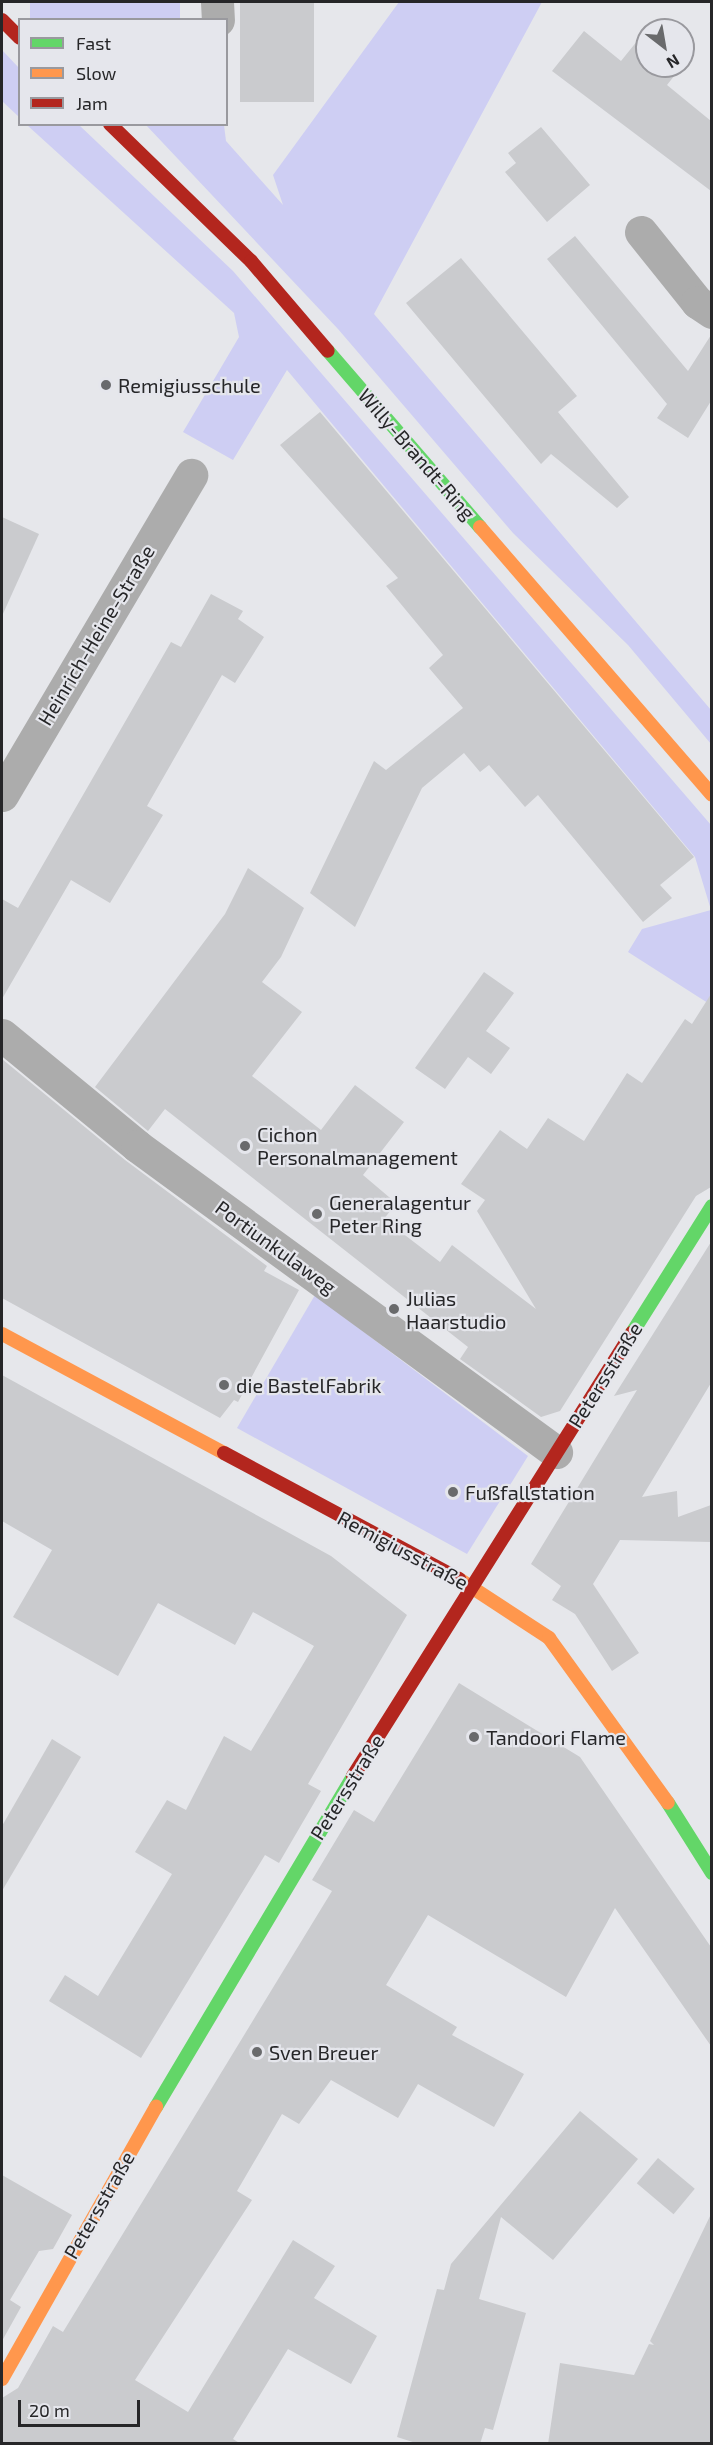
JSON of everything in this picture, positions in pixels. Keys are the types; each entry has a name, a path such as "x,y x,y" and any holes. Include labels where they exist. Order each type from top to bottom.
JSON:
{"street":[{"path":"217,2 218,18"},
{"path":"2,20 18,36"},
{"name":"Willy-Brandt-Ring","path":"112,126 251,261 711,795"},
{"path":"641,232 697,302 711,312"},
{"name":"Heinrich-Heine-Straße","path":"2,795 191,475"},
{"name":"Portiunkulaweg","path":"2,1035 137,1146 556,1452"},
{"name":"Petersstraße","path":"2,2379 110,2185 330,1813 711,1206"},
{"name":"Remigiusstraße","path":"2,1334 473,1587 549,1638 656,1784 711,1873"}],"shaded area":[{"path":"30,2 180,2 180,18 30,18"},
{"path":"399,2 542,2 374,314 711,710 711,744 628,645 513,533 338,329 147,126 224,126 226,141 283,205 273,175"},
{"path":"2,50 18,67 18,116 2,101"},
{"path":"28,126 80,126 233,271 711,825 711,910 695,857 287,370 233,460 183,432 239,337 234,313"},
{"path":"711,910 711,1005 628,952 642,929"},
{"path":"315,1295 528,1456 467,1554 237,1428"}],"building":[{"path":"240,2 314,2 314,102 240,102"},
{"path":"584,31 621,61 635,44 635,78 673,78 667,85 711,121 711,191 552,71"},
{"path":"541,127 590,185 547,222 505,172 516,163 508,153"},
{"path":"575,236 688,371 711,335 711,401 688,438 657,418 667,404 547,259"},
{"path":"461,258 577,396 558,412 629,497 617,508 551,454 541,464 406,303"},
{"path":"320,412 694,857 660,885 672,898 643,922 538,795 525,807 489,765 480,772 464,753 422,788 355,927 310,893 374,761 386,770 463,708 429,668 443,655 386,586 398,578 280,445"},
{"path":"2,517 39,534 2,616"},
{"path":"211,594 243,611 238,619 264,637 235,683 222,675 147,806 163,815 110,903 71,880 2,999 2,899 18,908 171,642 181,647"},
{"path":"248,868 304,908 281,957 262,982 302,1012 252,1076 321,1130 355,1085 404,1122 363,1175 396,1203 384,1219 440,1262 452,1245 536,1309 477,1211 485,1200 461,1184 500,1130 527,1149 548,1118 584,1141 627,1073 642,1083 685,1019 692,1024 711,994 711,1187 696,1196 560,1411 541,1417 460,1359 468,1347 165,1109 148,1131 95,1087 225,914"},
{"path":"484,972 514,993 486,1031 510,1048 491,1074 468,1057 445,1089 415,1068"},
{"path":"2,1059 125,1160 267,1266 264,1271 299,1290 238,1402 234,1400 220,1418 2,1298"},
{"path":"711,1242 711,1383 642,1497 677,1491 678,1517 711,1505 711,1542 620,1540 593,1584 639,1653 612,1671 575,1614 552,1600 561,1586 531,1564 637,1390 614,1396"},
{"path":"2,1375 331,1556 407,1615 308,1784 321,1791 279,1863 265,1855 141,2058 49,2001 65,1975 98,1996 172,1874 135,1852 167,1800 186,1810 224,1736 251,1751 314,1646 253,1612 235,1645 158,1603 118,1676 13,1617 52,1550 2,1521"},
{"path":"459,1683 580,1757 711,1947 711,2046 615,1908 566,1997 428,1915 386,1985 457,2027 452,2035 524,2074 494,2127 418,2084 398,2118 331,2080 299,2124 282,2114 237,2191 252,2200 135,2380 188,2412 293,2240 335,2266 314,2298 377,2336 351,2384 288,2349 233,2439 241,2444 2,2444 2,2398 18,2388 53,2326 63,2332 332,1891 312,1880 354,1810 374,1822"},
{"path":"52,1739 81,1757 2,1891 2,1826"},
{"path":"580,2111 638,2159 553,2260 501,2217 479,2299 526,2313 493,2430 485,2428 480,2444 419,2444 397,2437 437,2289 444,2290 451,2264"},
{"path":"658,2158 695,2189 674,2214 637,2183"},
{"path":"2,2175 72,2215 53,2249 39,2251 10,2300 21,2307 2,2341"},
{"path":"711,2214 711,2444 548,2444 560,2363 634,2375 649,2344 654,2345 650,2341"}],"traffic: fast":[{"path":"328,351 480,527"},
{"path":"632,1333 712,1206"},
{"path":"156,2107 353,1776"},
{"path":"668,1803 712,1873"}],"traffic: slow":[{"path":"480,527 712,795"},
{"path":"2,1334 224,1453"},
{"path":"459,1579 549,1638 668,1803"},
{"path":"2,2379 156,2107"}],"traffic: jam":[{"path":"2,20 18,36"},
{"path":"112,126 251,261 328,351"},
{"path":"353,1776 632,1333"},
{"path":"224,1453 459,1579"}],"place":[{"name":"Remigiusschule","path":"106,385"},
{"name":"Cichon Personalmanagement","path":"245,1146"},
{"name":"Generalagentur Peter Ring","path":"317,1214"},
{"name":"Julias Haarstudio","path":"394,1309"},
{"name":"die BastelFabrik","path":"224,1385"},
{"name":"Fußfallstation","path":"453,1492"},
{"name":"Tandoori Flame","path":"474,1737"},
{"name":"Sven Breuer","path":"257,2052"}]}
